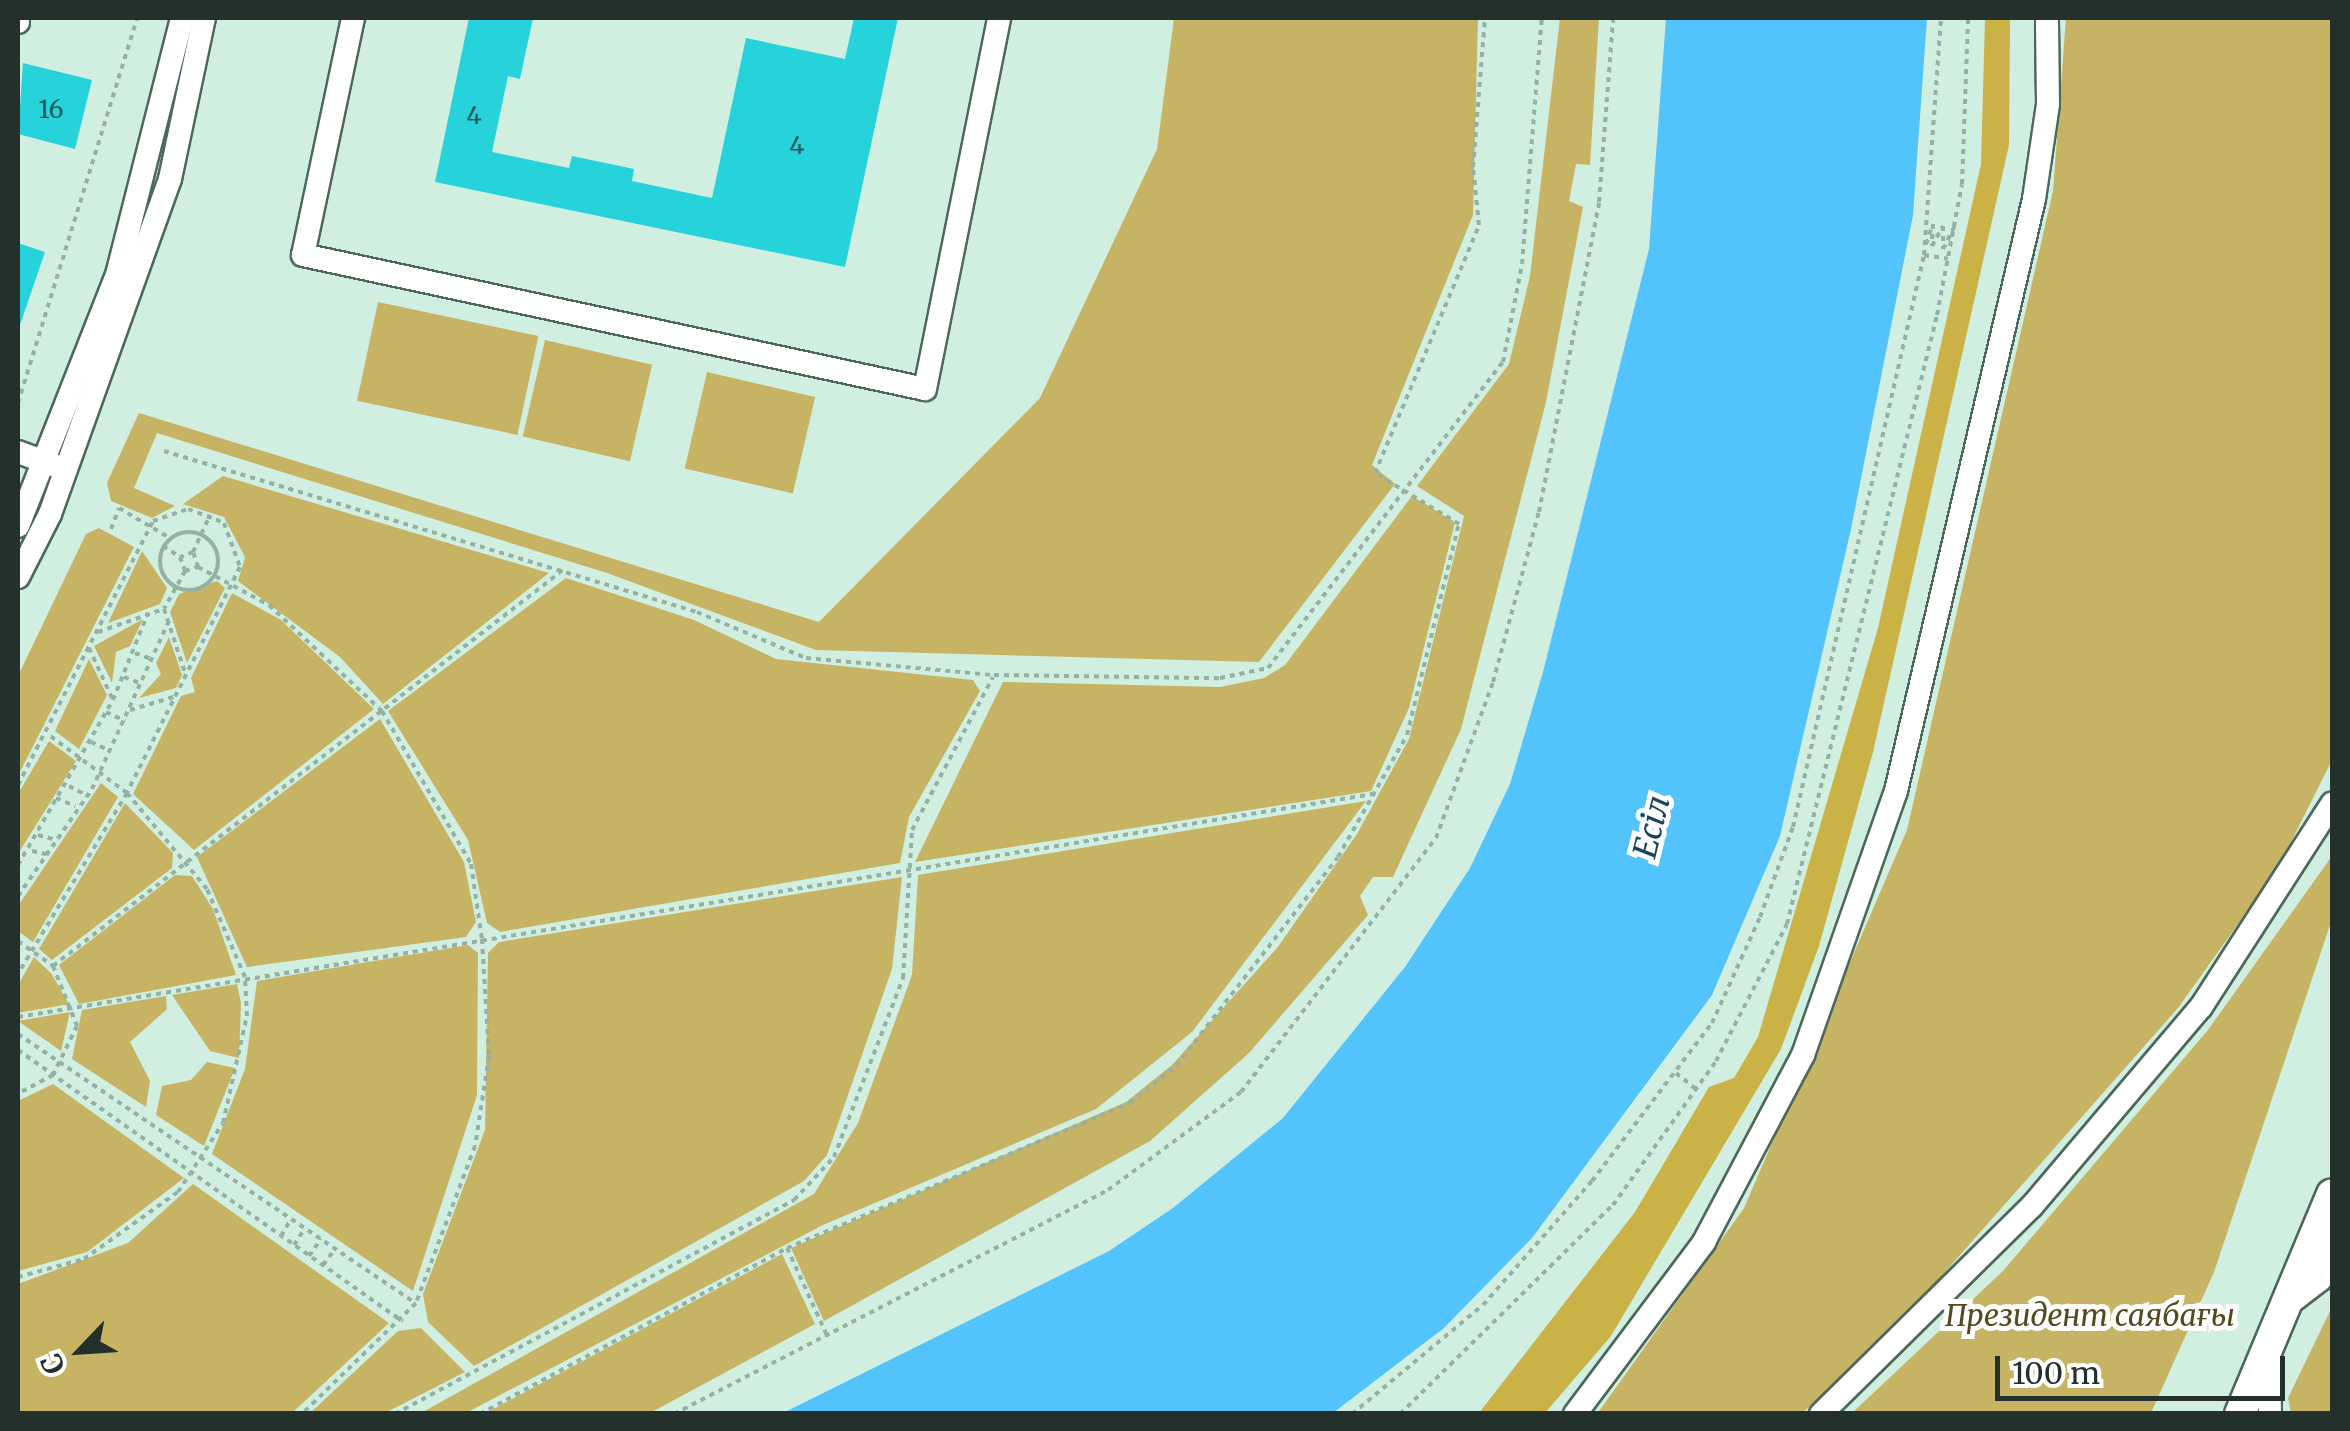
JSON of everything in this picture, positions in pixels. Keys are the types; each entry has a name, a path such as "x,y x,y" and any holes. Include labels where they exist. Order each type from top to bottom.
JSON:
{"main road":[{"path":"2240,1414 2332,1194"}],"street":[{"path":"18,577 116,275 182,18"},
{"path":"18,526 56,466 170,179 204,18"},
{"path":"353,18 303,255 924,389 999,18"},
{"path":"1575,1414 1704,1242 1803,1055 1896,791 2034,199 2048,104 2046,18"},
{"path":"18,452 56,466"},
{"path":"1821,1414 2032,1206 2201,1006 2332,804"},
{"path":"2286,1306 2320,1280 2332,1248"},
{"path":"2269,1347 2270,1414"}],"path":[{"path":"18,403 137,18"},
{"path":"480,1414 787,1248 1145,1091 1176,1066 1275,942 1373,794 1407,735 1459,524 1375,474 1479,225 1473,167 1485,18"},
{"path":"164,452 564,570 806,658 994,675 1220,678 1268,668 1503,362 1522,264 1542,18"},
{"path":"674,1414 1108,1190 1241,1092 1436,838 1493,682 1540,512 1598,202 1613,18"},
{"path":"1352,1414 1483,1305 1676,1073 1712,1023 1793,827 1924,255 1940,18"},
{"path":"1400,1414 1613,1206 1696,1089 1756,995 1811,847 1948,259 1954,227 1968,18"},
{"path":"1926,244 1933,224 1932,246 1944,226 1943,249 1954,227"},
{"path":"1924,255 1948,259"},
{"path":"110,529 119,508 153,521 170,538"},
{"path":"18,785 153,521 188,509 210,515 241,552 230,582 127,793 18,974"},
{"path":"198,567 194,552 210,515"},
{"path":"176,588 160,568 163,546 170,538 202,534"},
{"path":"176,588 205,586 215,576 218,552 202,534"},
{"path":"163,546 180,557 185,571"},
{"path":"180,557 194,552"},
{"path":"97,632 164,608 185,571 198,567 230,582 308,636 382,712 471,864 482,939 489,1056 475,1146 416,1303 403,1322 302,1414"},
{"path":"53,966 564,570"},
{"path":"164,608 186,676"},
{"path":"18,864 32,851 56,798 69,786 114,700 148,613"},
{"path":"18,893 51,855 75,806 100,771 169,621"},
{"path":"89,648 114,700"},
{"path":"134,652 154,660"},
{"path":"395,1414 794,1200 834,1158 903,978 912,830 994,675"},
{"path":"124,677 142,684"},
{"path":"130,710 177,696"},
{"path":"106,712 124,721"},
{"path":"18,1277 84,1259 126,1234 193,1174 203,1160 241,1064 245,977 221,914 185,861 127,793 47,734"},
{"path":"92,742 110,751"},
{"path":"69,786 86,795"},
{"path":"18,1017 1373,794"},
{"path":"56,798 75,806"},
{"path":"38,835 57,840"},
{"path":"32,851 51,855"},
{"path":"18,942 53,966 76,1008 60,1064 53,1075 18,1094"},
{"path":"18,1034 416,1303"},
{"path":"18,1050 403,1322"},
{"path":"36,1063 44,1052"},
{"path":"1676,1073 1696,1089"},
{"path":"86,1098 94,1086"},
{"path":"101,1109 109,1096"},
{"path":"127,1127 136,1114"},
{"path":"141,1137 150,1124"},
{"path":"158,1149 168,1136"},
{"path":"173,1160 183,1146"},
{"path":"281,1236 291,1219"},
{"path":"294,1245 305,1228"},
{"path":"309,1256 321,1240"},
{"path":"787,1248 826,1333"},
{"path":"322,1265 335,1249"}],"green space":[{"path":"1174,18 1478,18 1473,215 1372,465 1395,484 1259,662 816,650 607,573 157,433 134,488 175,506 152,518 111,501 107,483 139,413 819,622 1040,398 1157,149"},
{"path":"1560,18 1599,18 1590,165 1576,164 1569,201 1583,207 1546,402 1461,729 1393,877 1373,877 1360,896 1368,915 1249,1053 1150,1141 824,1321 791,1248 1126,1102 1172,1065 1277,948 1357,834 1409,739 1464,516 1417,486 1509,364 1530,276"},
{"path":"2066,18 2332,18 2332,760 2278,868 2178,1008 1878,1348 1802,1413 1597,1414 1744,1208 1907,830 2053,191"},
{"path":"378,302 538,336 517,435 357,401"},
{"path":"545,340 652,365 630,461 523,436"},
{"path":"707,372 815,397 793,493 685,468"},
{"path":"223,476 549,573 383,704 340,657 238,581 245,557 224,517 183,504"},
{"path":"1412,496 1455,522 1409,708 1371,791 915,862 1003,682 1220,687 1264,678 1285,665"},
{"path":"99,528 134,547 18,776 18,676 86,534"},
{"path":"142,551 167,588 160,604 108,623"},
{"path":"566,578 694,620 776,659 973,680 980,691 909,817 900,863 500,932 487,923 468,840 388,711"},
{"path":"217,581 225,588 187,663 170,612 179,594"},
{"path":"232,593 281,620 374,709 194,850 133,794 181,696 195,692 191,678"},
{"path":"143,619 130,646 116,652 112,683 94,646"},
{"path":"169,637 182,675 176,688 139,698 161,674 156,663"},
{"path":"89,659 107,695 79,749 55,731"},
{"path":"380,719 464,862 476,922 466,937 247,967 197,857"},
{"path":"49,741 76,761 18,854 18,794"},
{"path":"101,783 118,797 33,942 18,931 18,906"},
{"path":"1366,801 1192,1032 1096,1109 823,1225 466,1413 421,1413 814,1194 858,1123 912,975 918,875"},
{"path":"125,803 173,853 172,868 52,960 39,949"},
{"name":"Президент саябағы","path":"2332,856 2332,919 2214,1272 2151,1413 1852,1413 2003,1271 2208,1030"},
{"path":"175,875 192,876 213,909 236,975 79,1004 59,965"},
{"path":"902,877 892,969 827,1155 804,1181 474,1366 428,1322 423,1294 485,1130 488,953 499,942"},
{"path":"468,945 478,953 477,1095 413,1291 212,1154 245,1069 257,981"},
{"path":"34,957 51,973 69,1004 18,1013 18,985"},
{"path":"237,984 241,1003 239,1058 210,1051 172,995"},
{"path":"166,996 167,1009 130,1042 150,1081 146,1107 72,1059 82,1010"},
{"path":"70,1012 61,1051 18,1021"},
{"path":"207,1062 235,1068 204,1146 156,1115 162,1086 191,1080"},
{"path":"53,1084 184,1178 87,1252 18,1271 18,1101"},
{"path":"193,1184 389,1323 292,1413 18,1413 18,1284 128,1243"},
{"path":"782,1254 815,1324 650,1413 486,1413"},
{"path":"2332,1307 2332,1413 2291,1413 2288,1398"},
{"path":"421,1328 465,1372 385,1413 310,1413 398,1331"}],"shaded area":[{"path":"1985,18 2010,18 2009,145 1873,752 1819,946 1781,1049 1611,1336 1545,1413 1479,1413 1635,1212 1709,1087 1734,1078 1758,1037 1878,628 1981,164"}],"water":[{"name":"Есіл","path":"1666,18 1927,18 1913,215 1851,529 1780,836 1712,995 1532,1238 1444,1328 1333,1413 783,1413 1109,1251 1173,1208 1283,1118 1405,967 1470,868 1510,784 1543,672 1649,249"}],"building":[{"path":"469,18 533,18 520,79 508,76 492,152 569,168 572,156 634,169 632,181 712,198 746,38 845,59 854,18 898,18 845,267 435,182"},
{"path":"23,63 92,80 75,149 18,134"},
{"path":"18,243 45,252 20,325 18,325"}]}
